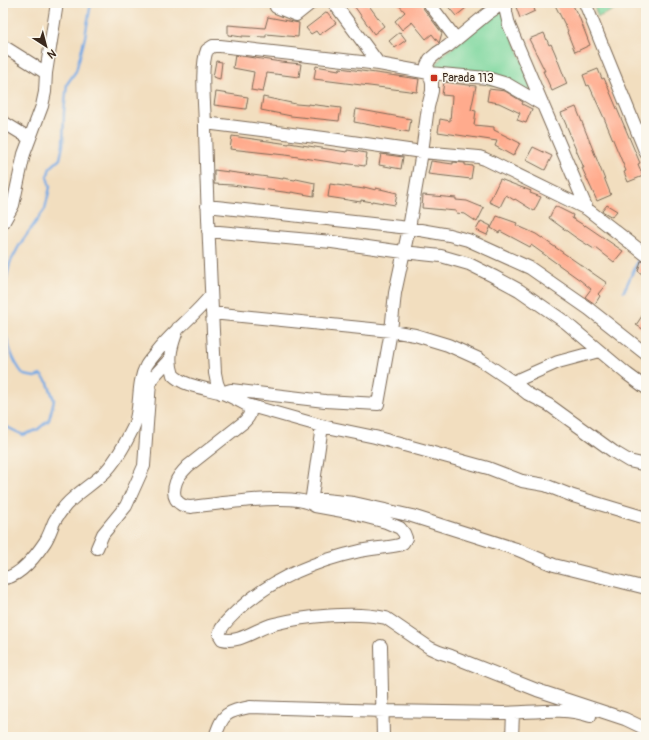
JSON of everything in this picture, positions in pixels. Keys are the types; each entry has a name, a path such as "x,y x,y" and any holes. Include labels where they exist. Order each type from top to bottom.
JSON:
{"street":[{"path":"3,223 8,202 29,138 42,106 57,3"},
{"path":"276,7 296,15 312,3"},
{"path":"334,3 379,64"},
{"path":"429,3 456,39"},
{"path":"221,393 231,390 325,401 378,404 403,252 409,228 422,152 428,107 432,91 430,73 427,65 430,59 486,14 505,3 509,25 587,209"},
{"path":"585,3 646,153"},
{"path":"3,46 46,73"},
{"path":"221,393 215,373 208,231 204,63 207,50 213,46 379,64 430,73 486,78 507,84 543,105"},
{"path":"3,122 29,138"},
{"path":"205,123 422,152 479,157 587,209 646,255"},
{"path":"207,206 409,228 468,240 530,268 589,310 646,354"},
{"path":"208,231 332,242 441,256 469,264 519,290 566,322 627,374 646,388"},
{"path":"3,578 12,576 19,572 46,541 55,520 65,506 76,494 107,470 133,427 136,418 142,377 146,366 163,343 202,306 211,295"},
{"path":"212,313 391,331 415,335 464,352 479,359 528,394 549,405 614,452 629,461 646,464"},
{"path":"178,328 169,360 173,374 183,382 221,393 247,405 322,426 375,437 488,468 522,481 545,485 574,496 646,518"},
{"path":"513,382 558,362 599,350"},
{"path":"97,548 104,534 126,506 144,466 150,382 169,360"},
{"path":"247,405 250,413 244,422 188,466 176,481 174,490 179,503 184,506 191,507 278,498 298,500 311,503 315,506 348,512 386,522 400,528 406,538 404,543 399,545 361,550 333,558 286,576 262,590 228,620 219,634 222,639 228,641 235,640 272,624 289,621 350,615 378,616 394,622 430,648 439,652 537,690 625,719 646,729"},
{"path":"311,503 322,426"},
{"path":"311,503 316,500 354,503 405,514 516,549 554,565 646,588"},
{"path":"381,646 383,737"},
{"path":"215,737 222,719 227,713 250,707 513,713 569,711 580,712 594,717 606,713"},
{"path":"512,737 513,713"}],"green space":[{"path":"593,3 621,3 623,6 598,17"},
{"path":"502,9 537,98 437,69 435,66 443,55"}],"building":[{"path":"352,3 367,3 384,26 374,34"},
{"path":"397,3 422,3 423,8 442,33 439,43 432,34 426,39 412,22 402,30 395,21 405,12"},
{"path":"445,3 462,3 466,8 456,16"},
{"path":"527,3 532,3 535,11 520,18 516,7"},
{"path":"554,3 572,3 590,45 575,52 567,32 568,31"},
{"path":"327,12 336,23 319,35 316,31 311,34 306,28"},
{"path":"268,17 299,23 298,37 266,34 266,37 242,37 228,35 228,25 265,28"},
{"path":"400,32 406,40 395,48 389,41"},
{"path":"544,33 549,45 551,44 567,84 552,91 543,71 545,71 529,39"},
{"path":"235,55 301,64 299,77 267,73 263,92 251,90 254,72 233,68"},
{"path":"216,61 222,62 220,79 213,77"},
{"path":"316,66 419,79 417,92 314,79"},
{"path":"598,69 602,79 604,78 640,163 638,164 643,176 628,182 624,172 626,171 604,118 589,85 587,86 583,75"},
{"path":"444,82 476,86 471,110 476,111 474,125 494,127 494,130 520,143 513,156 495,146 497,141 438,132 440,119 450,121 452,96 442,95"},
{"path":"489,89 505,91 523,102 522,104 532,109 526,123 517,120 520,113 499,103 487,101"},
{"path":"216,92 248,97 246,109 214,105"},
{"path":"263,97 296,104 341,108 339,121 291,116 261,110"},
{"path":"576,107 611,195 597,201 582,168 584,168 561,113"},
{"path":"356,109 411,119 409,132 354,122"},
{"path":"232,136 347,152 347,150 367,153 365,166 230,149"},
{"path":"533,147 552,156 545,170 526,160"},
{"path":"381,154 403,157 401,169 379,165"},
{"path":"431,161 453,164 453,162 465,163 465,165 473,166 471,179 428,174"},
{"path":"214,170 283,179 296,179 315,183 314,196 291,192 214,184"},
{"path":"500,179 531,191 530,193 541,197 534,211 506,195 500,207 489,202"},
{"path":"330,184 364,189 364,187 376,190 376,188 397,193 395,205 372,201 361,200 361,202 328,197"},
{"path":"423,195 456,198 456,200 467,201 484,208 477,222 465,214 456,213 456,211 422,208"},
{"path":"607,205 617,211 612,217 602,211"},
{"path":"555,206 573,215 572,218 623,251 614,262 596,248 594,249 575,237 549,218"},
{"path":"497,216 517,223 516,225 536,234 607,283 598,294 600,296 595,304 585,297 591,289 580,280 531,245 530,247 500,231 499,233 491,228"},
{"path":"481,221 491,226 487,235 476,230"},
{"path":"641,261 646,262 646,277 638,271"},
{"path":"646,310 646,331 636,325"}],"waterway":[{"path":"3,294 10,263 20,244 45,209 50,187 47,177 50,168 60,159 63,145 67,84 76,71 85,37 91,3"},
{"path":"642,248 646,220"},
{"path":"624,291 640,254"},
{"path":"3,321 10,350 16,363 24,375 35,377 41,375 48,383 54,400 49,420 37,430 23,435 3,425"}],"place":[{"name":"Parada 113","path":"434,78"}]}
